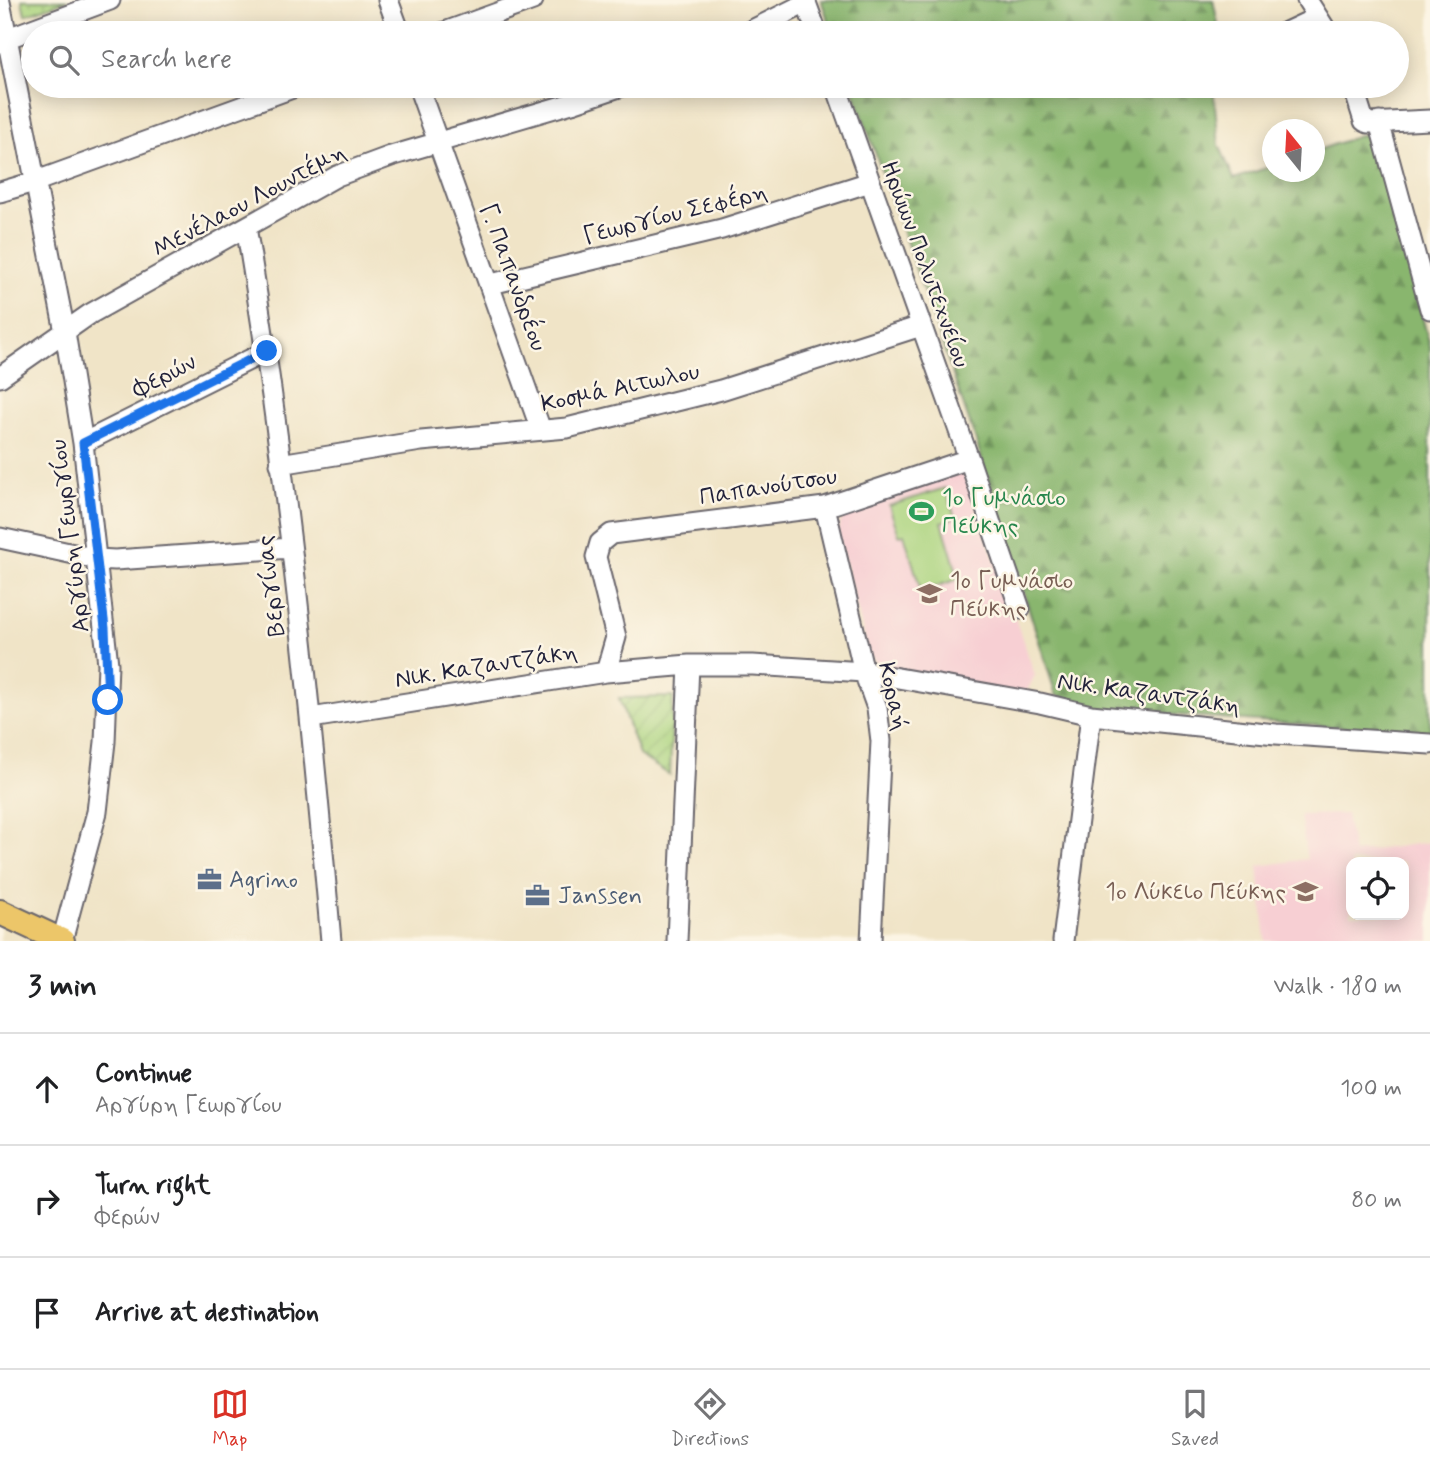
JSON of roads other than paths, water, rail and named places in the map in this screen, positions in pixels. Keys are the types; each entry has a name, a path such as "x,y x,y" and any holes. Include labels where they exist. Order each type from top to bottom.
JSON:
{"main road":[{"path":"0,912 62,941"}],"street":[{"path":"54,21 110,0"},
{"path":"388,0 396,21"},
{"path":"475,21 533,0"},
{"path":"1307,0 1320,21"},
{"path":"768,21 805,1 812,21"},
{"name":"Αργύρη Γεωργίου","path":"0,2 4,40 65,332 83,443 107,664 108,700 102,779 91,841 62,941"},
{"path":"4,40 21,34"},
{"path":"0,192 265,98"},
{"name":"Γ. Παπανδρέου","path":"422,98 541,430"},
{"name":"Μενέλαου Λουντέμη","path":"0,377 90,314 348,172 438,141 587,98"},
{"name":"Ηρώων Πολυτεχνείου","path":"840,98 1020,609"},
{"path":"1357,98 1364,121 1368,123 1430,120"},
{"path":"1379,122 1430,305"},
{"name":"Γεωργίου Σεφέρη","path":"491,285 722,229 870,182"},
{"name":"Βεργίνας","path":"246,227 267,351 291,548 311,719 331,941"},
{"name":"Κοσμά Αιτωλου","path":"280,464 421,441 566,428 721,390 922,326"},
{"name":"Φερών","path":"83,443 267,351"},
{"name":"Παπανούτσου","path":"611,534 825,507 969,459"},
{"name":"Κοραή","path":"825,507 864,672 877,708 881,741 871,941"},
{"name":"Νικ. Καζαντζάκη","path":"606,672 616,637 596,557 600,542 611,534"},
{"path":"0,538 115,561 291,548"},
{"path":"677,941 689,665"},
{"name":"Νικ. Καζαντζάκη","path":"311,719 606,672 689,665 753,665 864,672 1040,703 1090,715 1276,733 1430,744"},
{"path":"1063,941 1090,715"}],"place":[{"name":"1ο Γυμνάσιο Πεύκης","path":"922,511"},
{"name":"1o Γυμνάσιο Πεύκης","path":"930,594"},
{"name":"Agrino","path":"209,879"},
{"name":"1ο Λύκειο Πεύκης","path":"1306,891"},
{"name":"Janssen","path":"538,895"}]}
